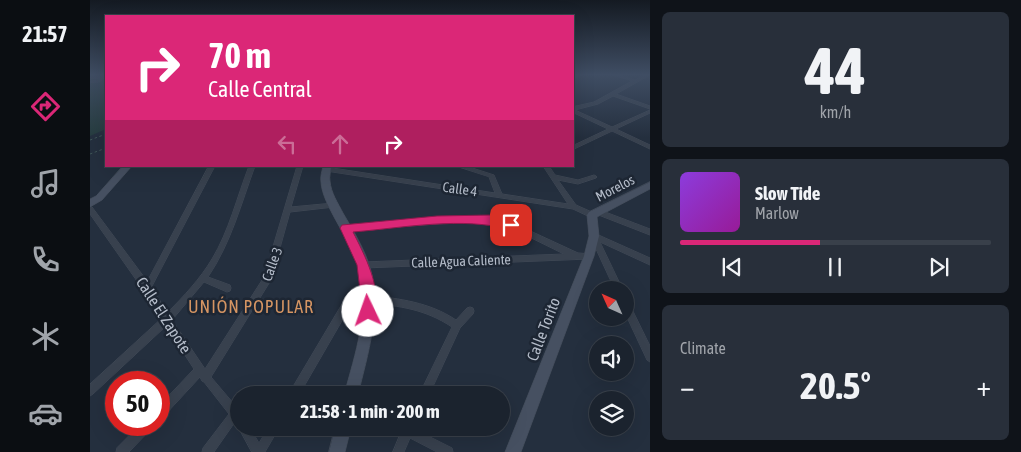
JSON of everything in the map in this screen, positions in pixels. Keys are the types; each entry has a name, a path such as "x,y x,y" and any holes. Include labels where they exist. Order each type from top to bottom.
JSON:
{"main road":[{"path":"90,204 99,198 127,167"},
{"path":"327,168 325,181 334,205 364,265 369,299 368,323 353,386"},
{"name":"Morelos","path":"598,212 650,185"},
{"name":"Calle Torito","path":"512,452 582,256 594,236 598,212"},
{"path":"337,452 341,436"}],"street":[{"path":"574,108 596,103 608,96"},
{"path":"617,96 650,110"},
{"path":"574,110 650,147"},
{"path":"574,147 650,110"},
{"path":"146,288 211,167"},
{"path":"90,391 166,320 202,278 222,247 252,167"},
{"name":"Calle 3","path":"170,403 203,374 268,278 300,167"},
{"path":"462,167 492,176 499,195"},
{"path":"547,167 574,207"},
{"name":"Calle 4","path":"327,168 574,207 598,212 650,231"},
{"path":"552,176 578,182 594,177"},
{"path":"289,210 334,205"},
{"name":"Calle El Zapote","path":"90,209 146,288 203,374 230,407"},
{"path":"346,228 491,219 511,225 582,256"},
{"path":"594,236 650,262"},
{"path":"594,236 615,281"},
{"name":"Calle Agua Caliente","path":"364,265 582,256"},
{"path":"202,278 227,288"},
{"path":"298,386 351,297"},
{"path":"369,299 422,306 444,315 457,325"},
{"path":"428,386 457,325 470,311"},
{"path":"634,323 650,357"},
{"path":"207,452 230,424"},
{"path":"121,452 136,436"},
{"path":"249,436 259,452 269,436"},
{"path":"398,452 405,436"},
{"path":"420,436 448,452"}],"path":[{"path":"90,140 105,134"},
{"path":"90,154 105,148"}],"green space":[{"path":"90,96 105,96 105,129 90,136"}],"district":[{"name":"UNIÓN POPULAR","path":"251,306"}],"route":[{"path":"368,311 369,299 364,265 346,228 491,219 511,225"}]}
